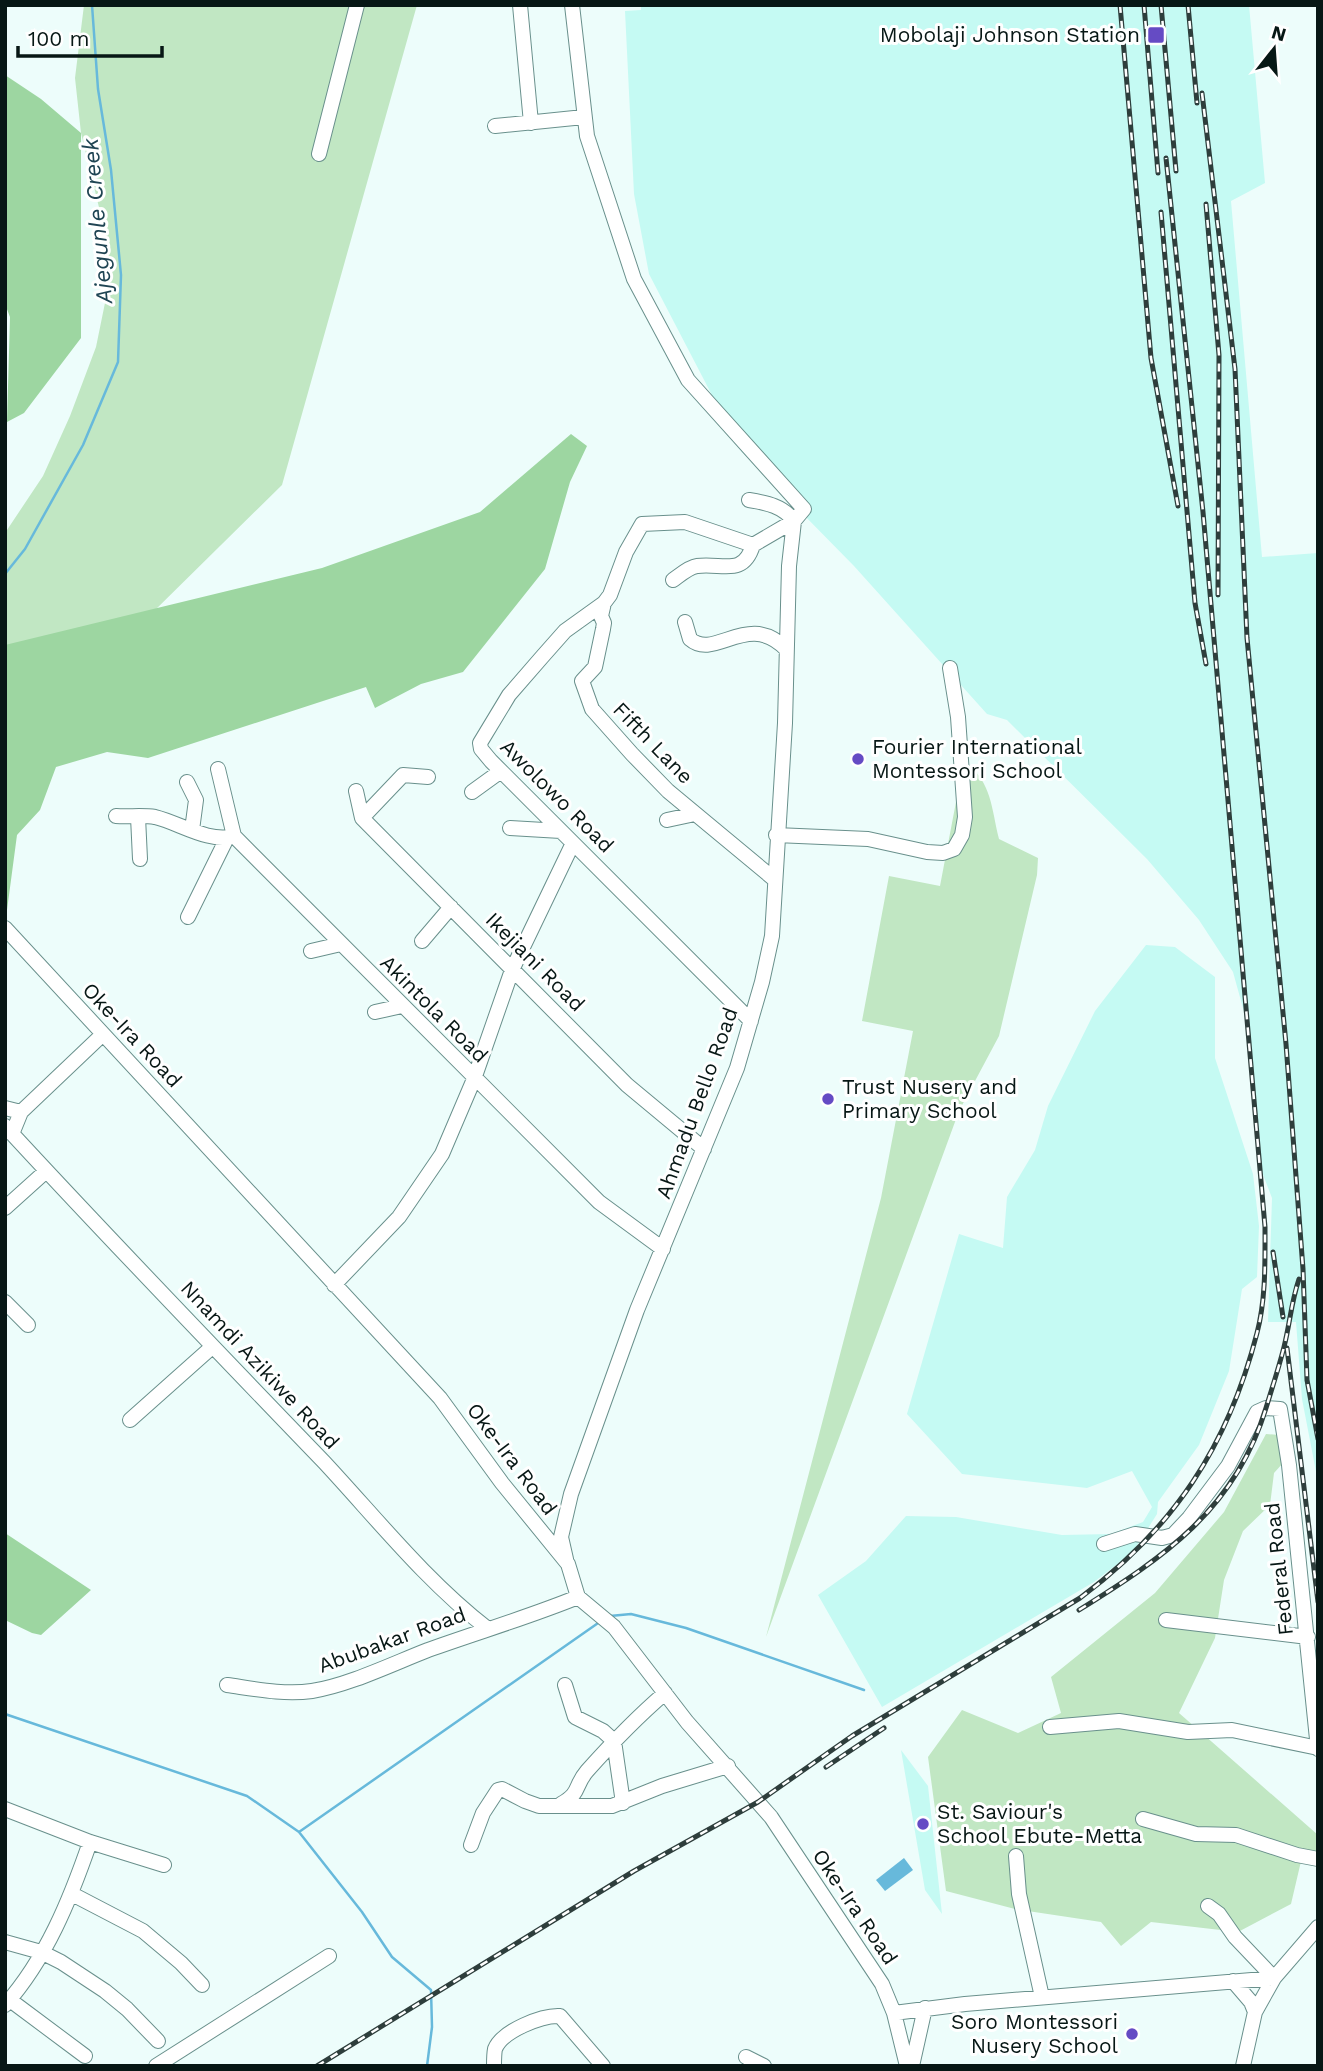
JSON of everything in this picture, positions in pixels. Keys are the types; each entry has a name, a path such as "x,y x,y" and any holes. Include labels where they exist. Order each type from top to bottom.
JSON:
{"street":[{"path":"319,154 358,5"},
{"path":"520,5 531,123"},
{"path":"572,5 584,117 592,155 634,279 683,371 696,389 804,509 793,522 753,545 749,556 738,565 698,566 673,580"},
{"path":"495,126 584,117"},
{"path":"749,500 779,508 787,513 793,522"},
{"name":"Awolowo Road","path":"751,1021 501,771 481,749 481,738 509,695 565,631 604,603 610,595 626,552 642,524 685,522 753,545"},
{"name":"Ahmadu Bello Road","path":"568,1564 561,1537 570,1494 637,1310 737,1068 772,936 776,835 785,723 793,522"},
{"name":"Fifth Lane","path":"604,603 601,616 604,622 595,667 582,681 592,709 641,763 695,814 774,879"},
{"path":"685,622 690,639 701,645 756,633 778,641 786,649"},
{"path":"776,835 868,839 927,852 943,853 954,849 962,835 965,817 958,717 950,668"},
{"path":"188,917 231,837 218,769"},
{"path":"472,792 501,771"},
{"path":"362,818 403,775 428,777"},
{"path":"187,782 196,800 192,830"},
{"path":"356,792 362,818"},
{"path":"667,820 695,814"},
{"path":"116,816 153,817 192,830 231,837"},
{"path":"138,817 140,859"},
{"name":"Ikejiani Road","path":"362,818 627,1085 704,1149"},
{"path":"510,828 561,831"},
{"name":"Akintola Road","path":"231,837 599,1202 663,1249"},
{"path":"334,1285 399,1217 442,1154 474,1079 512,970 573,843"},
{"path":"422,942 451,907"},
{"name":"Oke-Ira Road","path":"5,928 440,1398 502,1483 568,1564 578,1597 614,1627 687,1722 771,1817 882,1984 910,2066"},
{"path":"311,951 341,944"},
{"path":"375,1012 402,1006"},
{"path":"9,1130 21,1112 102,1035"},
{"path":"5,1108 21,1112"},
{"name":"Nnamdi Azikiwe Road","path":"9,1130 455,1604 488,1629"},
{"path":"5,1208 46,1172"},
{"path":"5,1302 27,1325"},
{"path":"130,1420 212,1347"},
{"name":"Federal Road","path":"1104,1544 1135,1534 1162,1538 1173,1535 1228,1466 1257,1412 1266,1408 1280,1409 1289,1465 1318,1748"},
{"path":"488,1629 578,1597"},
{"path":"1166,1620 1308,1637"},
{"name":"Abubakar Road","path":"227,1685 283,1693 313,1691 373,1672 488,1629"},
{"path":"565,1685 575,1717 603,1731 614,1741 623,1803"},
{"path":"560,1805 574,1797 584,1775 628,1724 665,1693"},
{"path":"1050,1727 1119,1721 1188,1732 1232,1730 1318,1748"},
{"path":"471,1845 483,1813 502,1788 539,1806 612,1806 662,1786 728,1766"},
{"path":"5,1809 90,1842 164,1865"},
{"path":"1143,1819 1196,1834 1236,1835 1318,1859"},
{"path":"85,2056 8,2003 41,1952 72,1894 90,1842"},
{"path":"1016,1856 1020,1894 1042,1997"},
{"path":"72,1894 143,1931 202,1985"},
{"path":"1208,1906 1219,1914 1235,1937 1274,1978"},
{"path":"1243,2066 1255,2012 1274,1978 1318,1927"},
{"path":"5,1942 41,1952 61,1962 105,1991 158,2041"},
{"path":"156,2066 329,1956"},
{"path":"894,2013 984,2002 1274,1978"},
{"path":"1233,1981 1251,2002 1255,2012"},
{"path":"910,2066 925,2008"},
{"path":"494,2066 495,2050 501,2040 533,2021 550,2015 559,2016 603,2066"},
{"path":"746,2057 764,2066"}],"shaded area":[{"path":"641,5 1249,5 1265,183 1231,201 1262,557 1318,553 1318,1482 1302,1399 1296,1322 1268,1322 1272,1198 1262,1172 1246,1019 1233,972 1199,920 1147,859 1007,720 987,714 854,566 741,451 649,274 634,194 625,11 641,10"},
{"path":"1146,945 1175,947 1215,977 1215,1058 1253,1174 1259,1226 1257,1277 1242,1289 1229,1371 1199,1445 1158,1502 1157,1514 1133,1552 1094,1582 882,1707 818,1595 866,1561 906,1516 956,1517 1062,1535 1111,1534 1143,1522 1152,1507 1132,1471 1087,1488 962,1474 907,1414 959,1234 1003,1248 1007,1197 1035,1150 1048,1106 1095,1011"},
{"name":"St. Saviour's School Ebute-Metta","path":"901,1750 928,1786 942,1914 925,1890"},
{"path":"904,1858 913,1870 885,1891 876,1880"}],"green space":[{"path":"84,5 417,5 282,485 5,758 5,533 43,476 70,416 96,347 106,298 103,224 81,133 75,78"},
{"path":"5,75 41,99 81,133 81,338 24,413 7,422 10,317 5,304"},
{"path":"571,434 587,446 570,482 545,569 463,672 421,684 375,708 366,687 148,758 107,752 56,767 40,810 17,835 5,925 5,645 322,568 480,512"},
{"path":"964,760 985,786 999,839 1038,858 1037,875 999,1036 959,1111 766,1637 881,1198 913,1031 862,1021 889,876 940,886"},
{"path":"1266,1434 1280,1435 1292,1453 1274,1473 1270,1505 1243,1531 1224,1580 1215,1638 1179,1713 1318,1835 1318,1865 1302,1857 1291,1904 1238,1932 1151,1922 1121,1946 1101,1922 1015,1909 946,1891 928,1757 962,1710 1018,1733 1061,1713 1051,1677 1155,1593 1224,1512"},
{"path":"5,1533 91,1590 41,1635 5,1620"}],"waterway":[{"name":"Ajegunle Creek","path":"5,574 25,549 83,445 118,362 121,275 111,170 98,89 92,5"},
{"path":"610,1616 631,1614 686,1628 864,1690"},
{"path":"299,1832 601,1621"},
{"path":"5,1714 247,1796 299,1832 362,1912 392,1957 431,1990 432,2027 427,2066"}],"railway":[{"path":"1120,5 1151,358 1178,506"},
{"path":"1144,5 1158,173"},
{"path":"1161,5 1176,171"},
{"path":"1188,5 1197,103"},
{"path":"1202,93 1235,369 1247,638 1286,1044 1303,1269 1307,1380 1318,1439"},
{"path":"317,2066 634,1871 758,1802 852,1736 1080,1598 1143,1543 1170,1513 1193,1482 1230,1412 1245,1374 1260,1320 1265,1227 1203,512 1166,158"},
{"path":"1206,204 1219,355 1218,595"},
{"path":"1161,212 1195,603 1206,664"},
{"path":"1273,1252 1283,1317"},
{"path":"1079,1610 1167,1550 1216,1503 1236,1475 1253,1444 1266,1408 1284,1347 1299,1279"},
{"path":"1287,1348 1318,1602"},
{"path":"826,1767 884,1728"}],"place":[{"name":"Mobolaji Johnson Station","path":"1156,35"},
{"name":"Fourier International Montessori School","path":"858,759"},
{"name":"Trust Nusery and Primary School","path":"828,1099"},
{"name":"St. Saviour's School Ebute-Metta","path":"923,1824"},
{"name":"Soro Montessori Nusery School","path":"1132,2034"}]}
